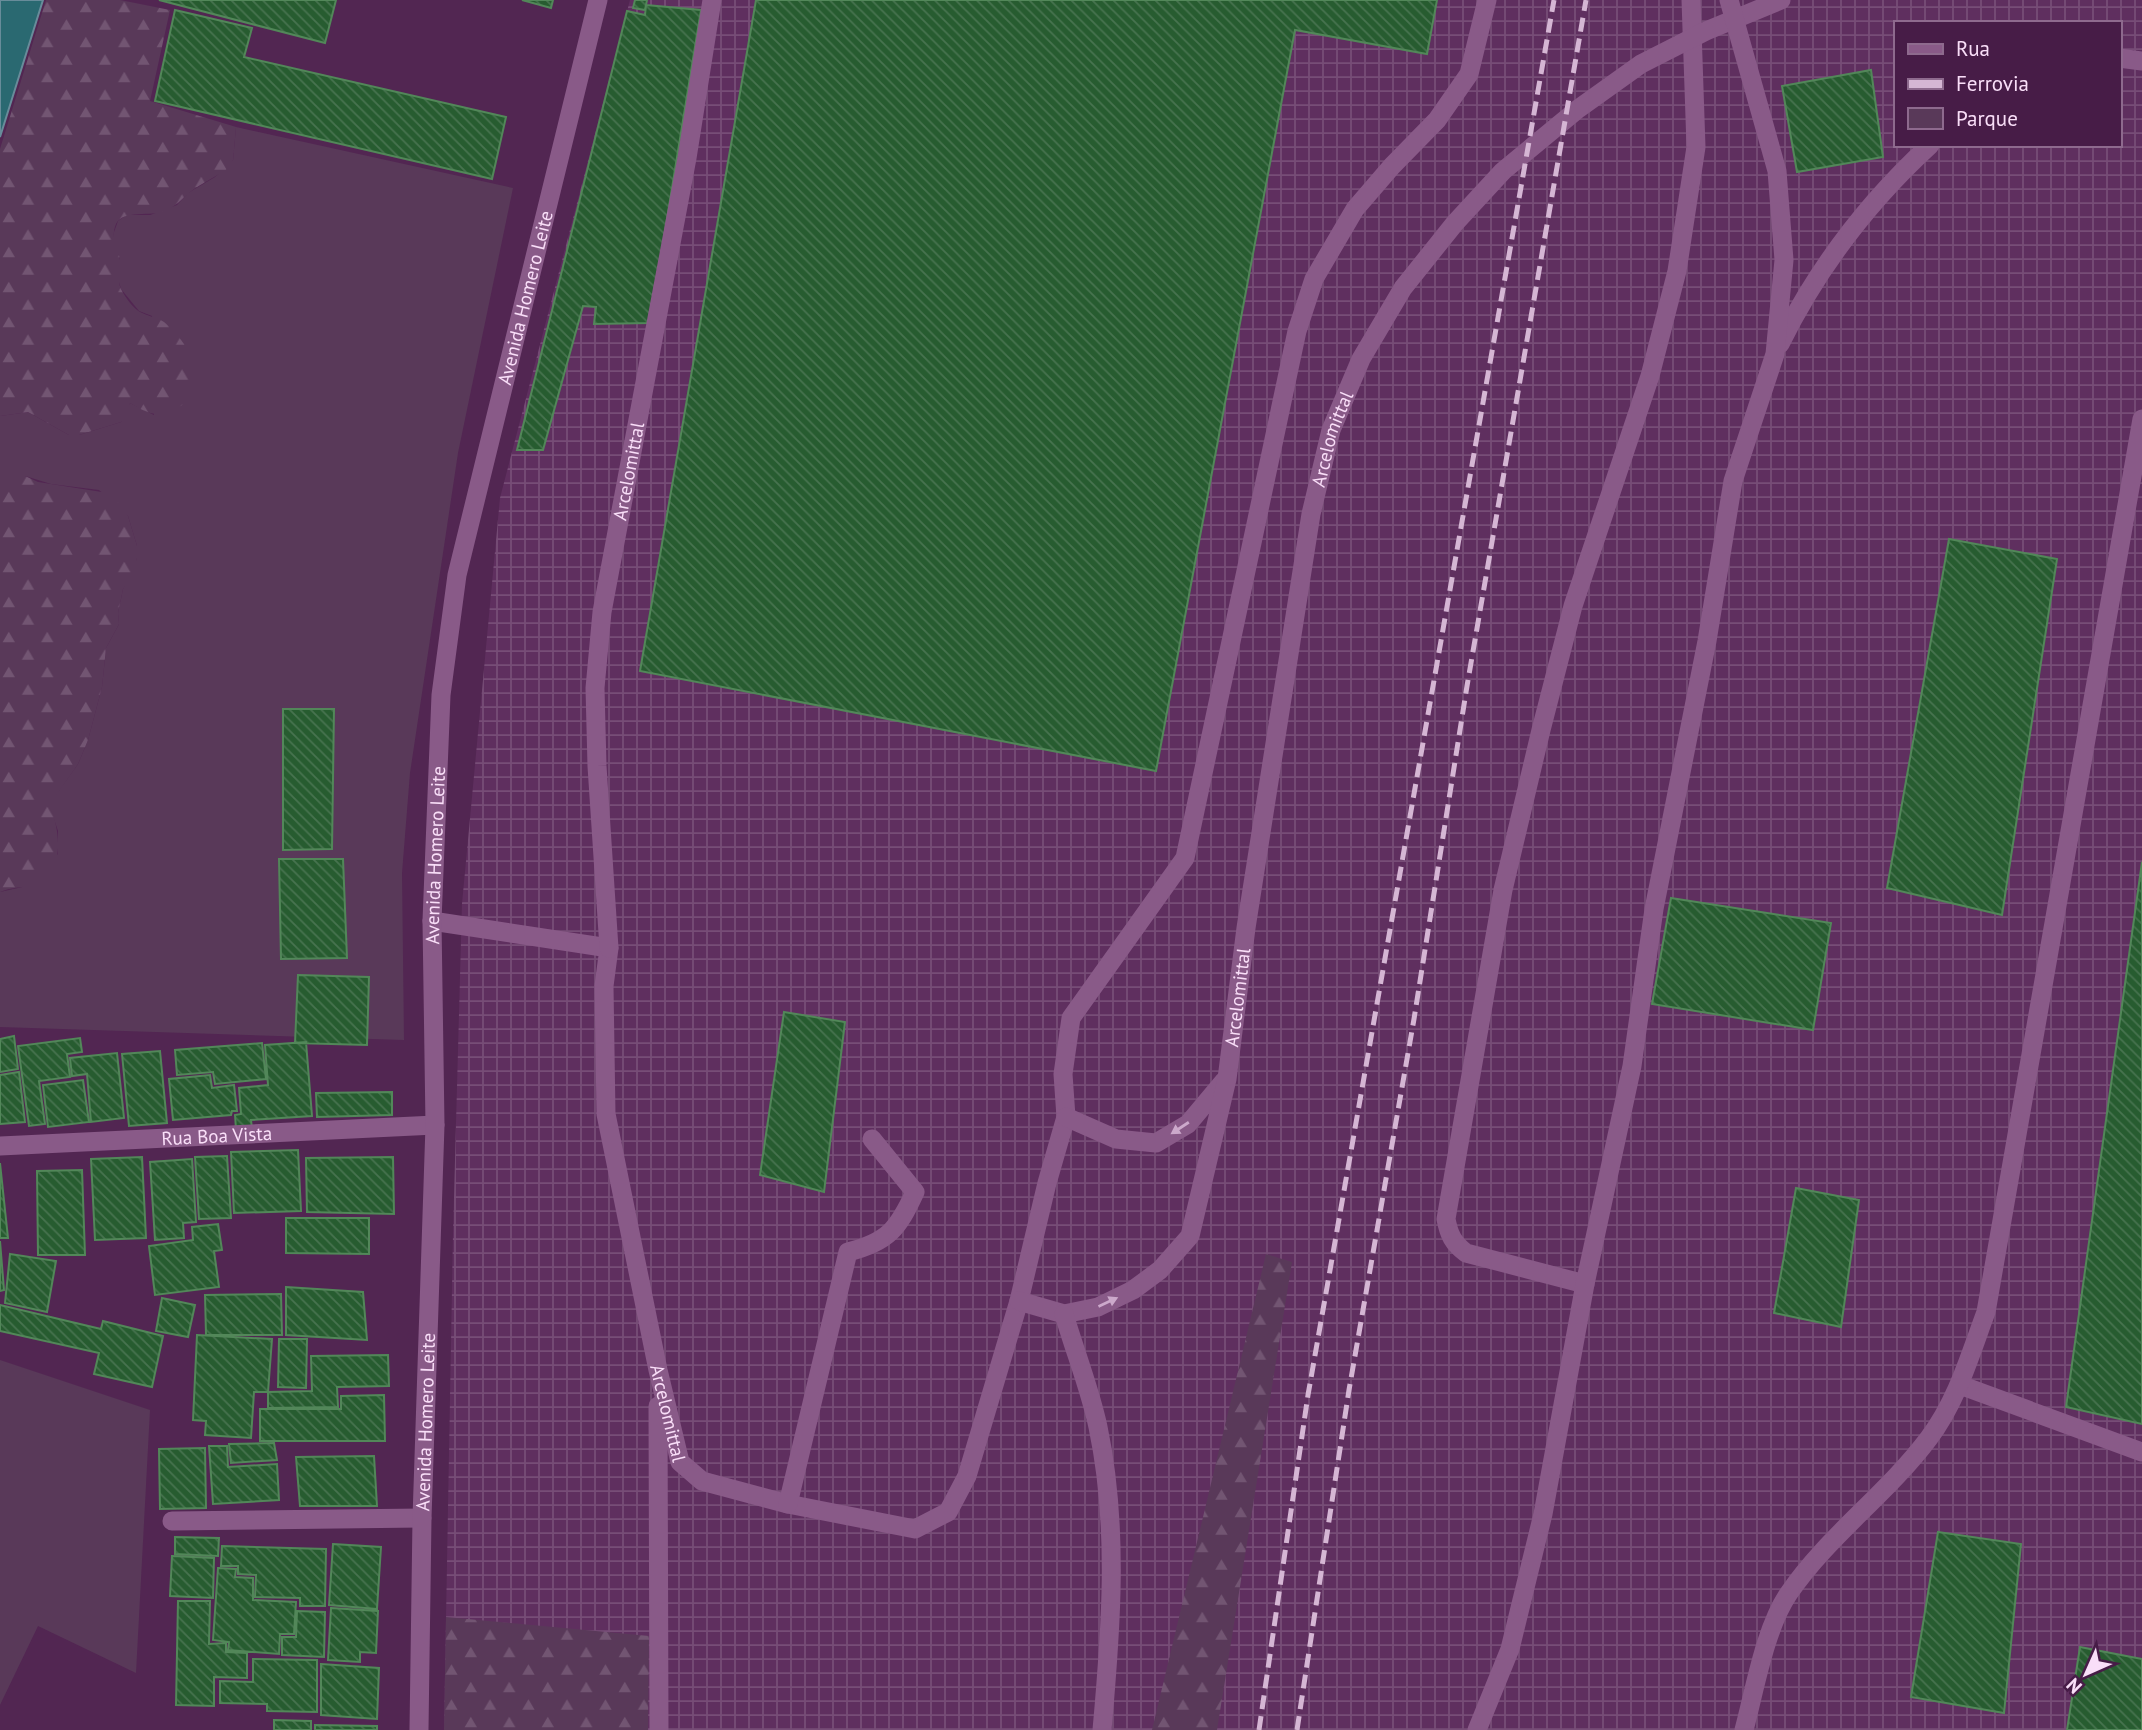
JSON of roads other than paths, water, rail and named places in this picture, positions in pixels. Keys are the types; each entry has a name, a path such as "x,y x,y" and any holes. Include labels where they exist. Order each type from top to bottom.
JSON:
{"street":[{"name":"Avenida Homero Leite","path":"419,1730 422,1518 435,1125 432,921 441,695 457,575 598,0"},
{"name":"Arcelomittal","path":"712,0 687,158 602,612 595,688 597,766 609,948 604,986 606,1114 658,1370 680,1462 702,1481 788,1504 915,1529 948,1512 967,1476 1019,1301 1047,1182 1066,1117 1063,1073 1071,1018 1185,858 1297,331 1314,279 1354,209 1437,120 1469,74 1487,0"},
{"path":"1585,1284 1466,1253 1454,1244 1448,1233 1446,1219 1503,890 1541,730 1573,606 1650,376 1677,271 1696,147 1691,0"},
{"path":"1729,0 1777,171 1784,260 1775,354"},
{"name":"Arcelomittal","path":"1019,1301 1064,1314 1098,1307 1133,1290 1160,1270 1190,1236 1227,1079 1247,928 1311,514 1331,430 1361,359 1403,288 1455,223 1503,171 1578,109 1641,64 1706,30 1780,0"},
{"path":"2121,58 2142,61"},
{"path":"1478,1730 1510,1649 1543,1514 1585,1284 1632,1066 1654,909 1704,655 1733,481 1775,354 1798,306 1845,237 1910,163 1928,147"},
{"path":"1744,1730 1772,1626 1787,1595 1806,1570 1930,1437 1960,1385 1986,1312 2142,419"},
{"path":"432,921 609,948"},
{"path":"1066,1117 1116,1139 1156,1143 1188,1124 1227,1079"},
{"name":"Rua Boa Vista","path":"0,1146 435,1125"},
{"path":"788,1504 848,1252 869,1247 885,1238 903,1216 915,1192 872,1139"},
{"path":"1064,1314 1098,1427 1110,1518 1111,1625 1102,1730"},
{"path":"658,1370 659,1730"},
{"path":"1960,1385 2142,1452"},
{"path":"172,1521 422,1518"}],"railway":[{"path":"1259,1730 1308,1395 1554,0"},
{"path":"1297,1730 1349,1390 1586,0"}]}
